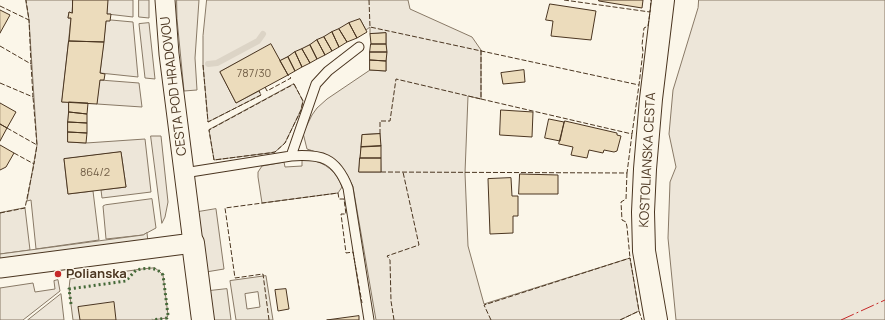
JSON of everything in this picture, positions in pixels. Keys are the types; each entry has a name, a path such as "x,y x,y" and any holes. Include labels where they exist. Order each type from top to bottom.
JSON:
{"street":[{"name":"CESTA POD HRADOVOU","path":"165,0 168,47 204,320"},
{"name":"KOSTOLIANSKA CESTA","path":"656,320 644,251 644,212 645,169 651,99 663,0"},
{"path":"0,268 193,243"}],"lane":[{"path":"291,156 316,84 328,71 359,47"},
{"name":"CESTA POD HRADOVOU","path":"184,173 211,167 291,156 311,155 321,157 335,166 348,188 369,320"}],"shaded area":[{"path":"26,0 73,0 72,13 69,12 68,18 71,18 62,102 69,102 68,142 86,143 145,139 151,192 102,198 101,190 126,187 121,152 64,159 68,194 93,191 99,240 36,249 31,200 27,201 37,145 29,20"},
{"path":"108,0 133,0 133,17 107,14"},
{"path":"139,0 149,0 149,18 139,17"},
{"path":"177,0 199,0 195,58 197,90 184,91 177,19"},
{"path":"207,0 408,0 410,9 472,37 481,50 481,99 468,96 465,173 468,246 484,304 630,258 639,311 620,320 376,320 353,187 345,172 336,162 307,149 303,133 312,115 327,99 370,70 386,71 386,33 370,34 370,27 366,30 360,19 280,61 271,45 220,72 236,103 259,91 261,95 208,122 203,65 203,36","holes":["380,134 381,172 359,172 362,135"]},
{"path":"699,0 885,0 885,320 676,320 668,238 670,182 676,167 669,134 673,90 698,8"},
{"path":"106,21 133,22 138,77 100,73"},
{"path":"149,23 155,79 145,78 139,24"},
{"path":"100,80 139,83 142,107 97,104"},
{"path":"294,84 303,101 301,110 285,143 275,152 214,160 209,130"},
{"path":"151,136 161,136 168,202 165,217 162,223"},
{"path":"310,160 325,165 334,172 342,187 338,193 262,203 258,172 262,166 284,162 285,167 302,166 302,161"},
{"path":"152,199 156,228 143,235 106,239 103,206"},
{"path":"25,208 30,250 0,254 0,213"},
{"path":"216,209 224,269 206,272 198,212"},
{"path":"147,233 148,242 0,261 0,254 143,235"},
{"path":"155,268 163,275 168,315 167,318 152,320 73,320 69,289 70,279"},
{"path":"266,276 273,320 236,320 230,281","holes":["258,292 260,307 247,309 245,294"]},
{"path":"58,280 60,291 23,320 0,320 0,288 33,283 35,292 55,289 54,281"},
{"path":"227,289 231,320 213,320 209,291"},
{"path":"61,294 64,320 28,320"}],"building":[{"path":"73,0 108,0 107,14 111,14 110,21 106,21 104,42 69,41 71,18 68,18 69,12 72,13"},
{"path":"599,0 643,0 642,8"},
{"path":"550,4 596,11 591,40 551,36 553,21 546,20"},
{"path":"0,10 10,15 0,33"},
{"path":"360,19 367,32 357,38 349,23"},
{"path":"349,23 357,38 347,42 339,29"},
{"path":"339,29 347,42 339,47 332,32"},
{"path":"332,32 339,47 332,51 324,37"},
{"path":"386,33 386,44 371,44 370,34"},
{"path":"324,37 332,51 325,55 317,40"},
{"path":"317,40 325,55 317,59 310,45"},
{"path":"69,41 104,42 100,73 105,74 104,80 100,80 97,104 62,102"},
{"path":"271,44 288,75 236,103 220,72"},
{"path":"371,44 386,44 387,52 370,52"},
{"path":"310,45 317,59 310,63 302,49"},
{"path":"302,49 310,63 302,67 295,52"},
{"path":"295,52 302,67 295,71 288,57"},
{"path":"370,52 387,52 386,61 370,60"},
{"path":"288,57 295,71 288,75 280,61"},
{"path":"370,60 386,61 386,71 370,70"},
{"path":"524,70 525,82 503,84 501,73"},
{"path":"69,102 88,103 87,114 69,112"},
{"path":"0,103 16,112 7,128 0,124"},
{"path":"501,110 533,112 532,137 500,135"},
{"path":"69,112 87,114 87,123 68,122"},
{"path":"549,119 564,122 560,141 545,138"},
{"path":"565,121 617,133 617,135 621,136 617,151 614,152 604,150 603,153 589,150 587,158 571,155 573,147 559,144"},
{"path":"68,122 87,123 87,133 68,132"},
{"path":"0,124 7,128 0,141"},
{"path":"68,132 87,133 86,143 68,142"},
{"path":"380,134 381,146 361,147 362,135"},
{"path":"0,145 14,153 6,167 0,170"},
{"path":"381,146 381,158 360,158 361,147"},
{"path":"121,152 126,187 68,194 64,159"},
{"path":"360,158 381,158 381,172 359,172"},
{"path":"520,174 558,175 558,194 519,194"},
{"path":"511,178 512,196 518,196 518,216 513,216 513,233 490,234 488,179"},
{"path":"286,289 289,309 278,311 275,290"},
{"path":"114,302 116,320 80,320 78,307"},
{"path":"359,316 359,320 327,320"}],"waterway":[{"path":"208,64 217,63 258,41 263,34"}],"hedge":[{"path":"71,304 69,289 126,281 136,270 147,268 154,269 163,275 168,315 167,318 152,320"}],"fence":[{"path":"0,6 29,20 26,0"},
{"path":"369,0 370,27 639,85 644,28 648,26 650,12"},
{"path":"564,0 650,12 651,0"},
{"path":"0,46 31,64 29,20"},
{"path":"481,50 481,99 632,134 639,85"},
{"path":"0,83 33,97 31,64"},
{"path":"203,65 208,122 261,95 259,91"},
{"path":"265,87 267,91 291,78 288,75"},
{"path":"380,134 380,121 390,121 396,79 481,99"},
{"path":"294,84 303,101 301,110 285,143 275,152 214,160 209,130 294,84"},
{"path":"7,128 37,145 33,97"},
{"path":"381,172 627,173 632,134"},
{"path":"14,153 34,164 37,145"},
{"path":"0,213 25,208 34,164"},
{"path":"394,320 391,301 390,260 387,256 419,245 403,172"},
{"path":"627,173 626,199 621,202 622,220 626,222 627,227 630,258"},
{"path":"269,320 263,274 235,278 225,208 338,193 339,199 344,199 346,214 341,214 346,253 353,252 362,303"},
{"path":"491,320 484,305 630,258 639,311"},
{"path":"620,320 639,311 642,320"}],"power":[{"path":"841,320 885,300"}],"place":[{"name":"Polianska","path":"58,274"}]}
